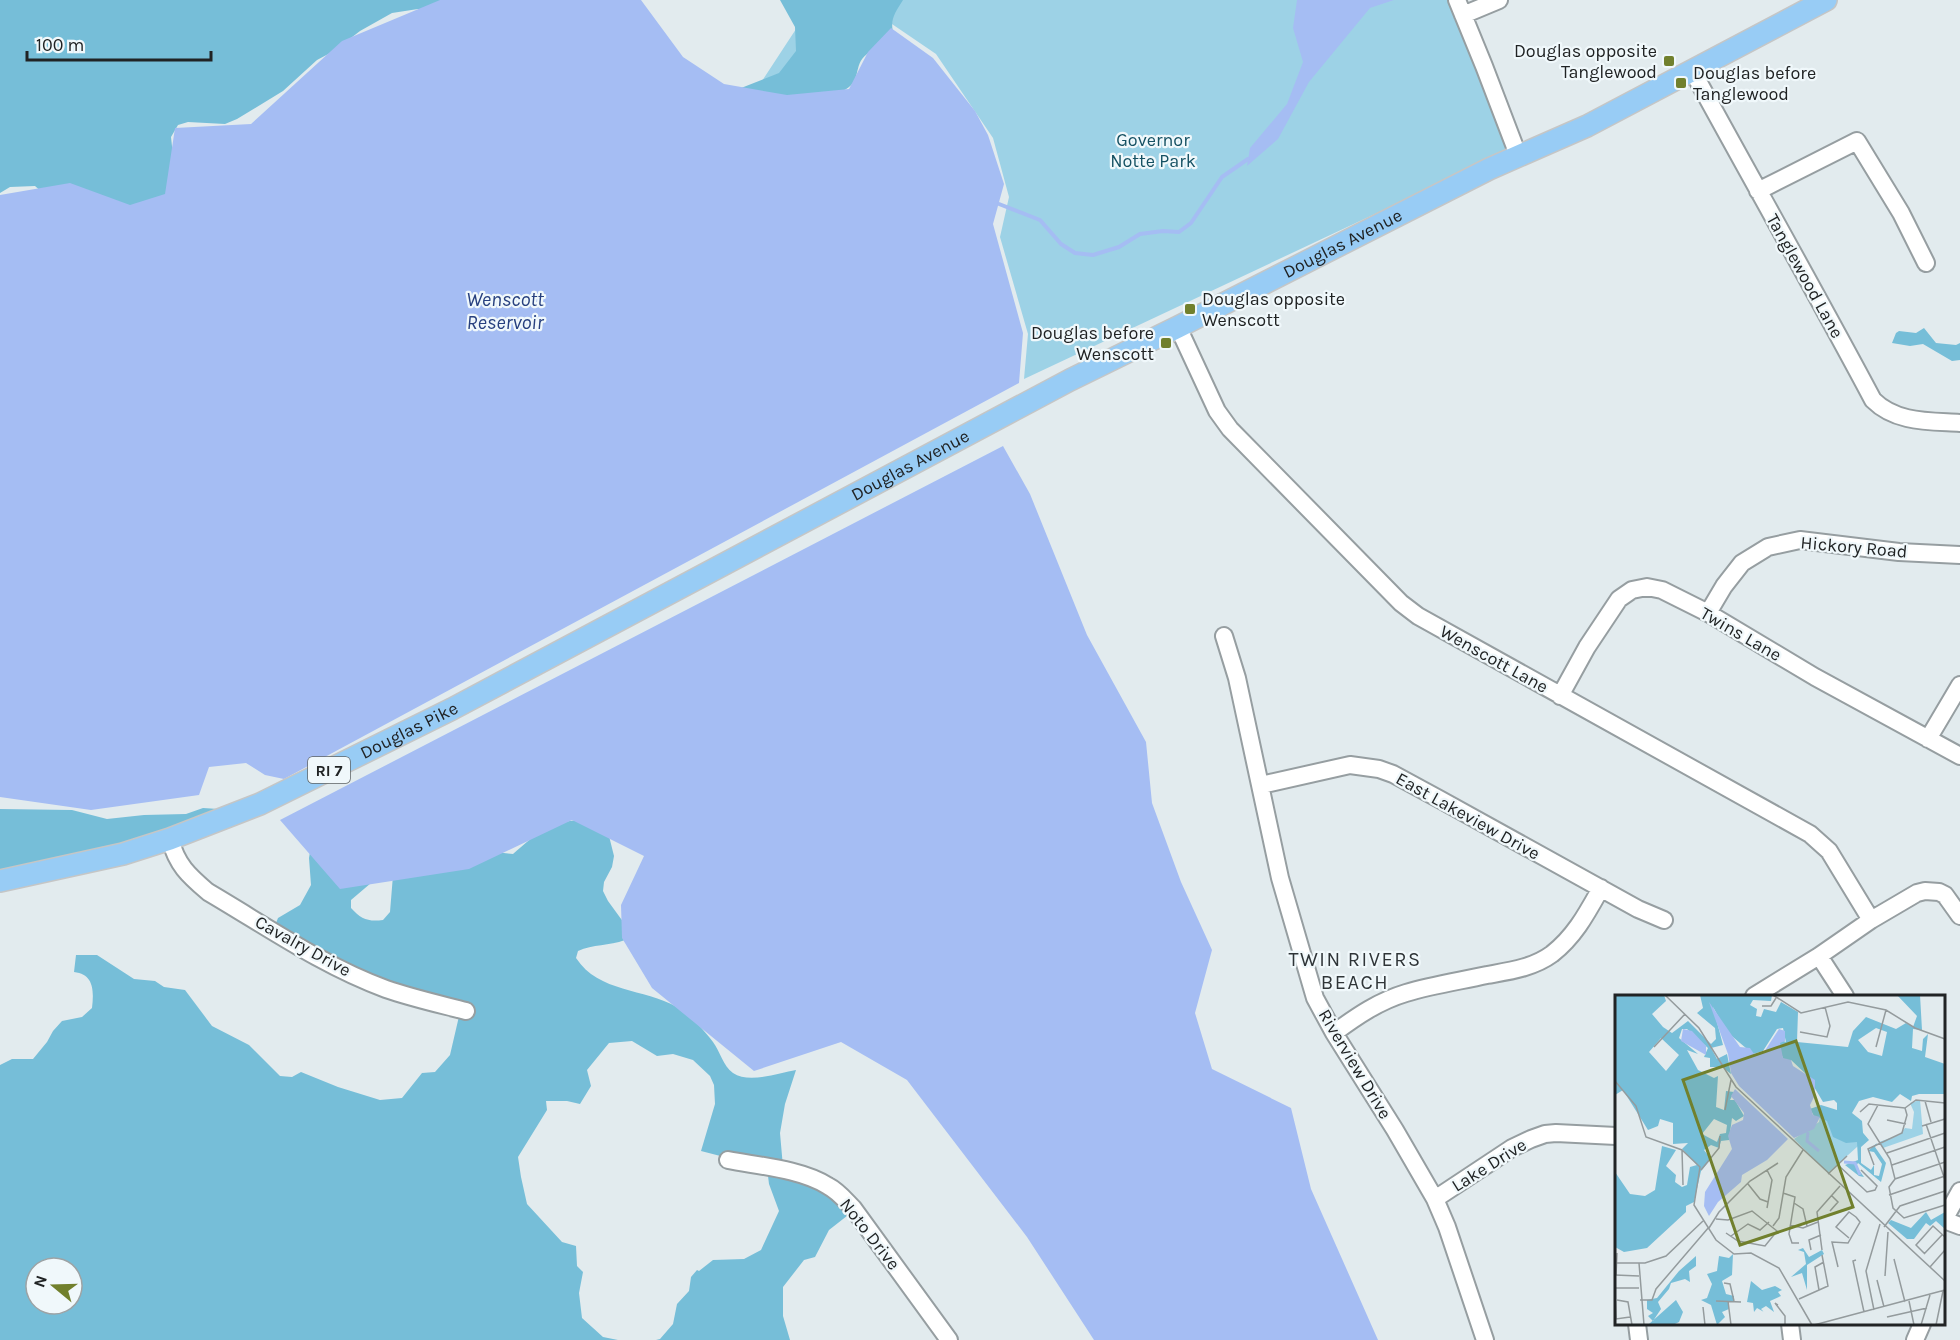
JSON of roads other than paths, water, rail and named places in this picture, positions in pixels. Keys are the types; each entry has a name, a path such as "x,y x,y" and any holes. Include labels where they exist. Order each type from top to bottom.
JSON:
{"main road":[{"name":"Douglas Avenue","path":"638,609 1070,380 1518,155 1587,126 1826,0"},
{"name":"Douglas Pike","path":"0,881 123,854 170,839 260,804 452,709 638,609"}],"street":[{"path":"1499,0 1460,7 1518,155"},
{"name":"Tanglewood Lane","path":"1692,70 1873,400 1881,409 1894,415 1916,420 1960,423"},
{"path":"1758,191 1857,141 1901,213 1926,262"},
{"name":"Wenscott Lane","path":"1178,327 1217,411 1230,429 1401,603 1418,616 1810,834 1829,851 1870,920"},
{"name":"Hickory Road","path":"1708,613 1724,586 1742,563 1768,547 1789,542 1800,540 1899,552 1960,555"},
{"name":"Twins Lane","path":"1560,696 1587,647 1619,599 1632,590 1647,587 1662,590 1708,613 1815,676 1960,756"},
{"name":"Riverview Drive","path":"1224,636 1238,678 1280,878 1315,998 1435,1198 1485,1340"},
{"path":"1928,739 1960,684"},
{"name":"East Lakeview Drive","path":"1261,785 1350,765 1379,769 1403,779 1638,909 1664,920"},
{"name":"Cavalry Drive","path":"170,839 178,862 208,892 300,946 385,988 466,1011"},
{"path":"1334,1033 1362,1012 1386,999 1516,969 1542,960 1573,935 1601,888"},
{"path":"1756,995 1819,956 1870,920 1917,893 1926,891 1945,895 1960,916"},
{"path":"1819,956 1844,995"},
{"name":"Lake Drive","path":"1435,1198 1512,1148 1545,1134 1615,1136"},
{"name":"Noto Drive","path":"728,1160 817,1180 840,1194 853,1208 949,1340"},
{"path":"1945,1218 1960,1191"},
{"path":"1945,1220 1960,1226"},
{"path":"1637,1325 1639,1340"},
{"path":"1790,1325 1792,1340"},
{"path":"1915,1340 1921,1325"}],"water":[{"name":"Wenscott Reservoir","path":"440,0 641,0 683,57 724,84 787,95 849,89 868,52 891,28 933,58 975,111 988,135 1004,184 993,224 1023,333 1019,383 284,779 265,775 246,763 209,767 199,795 91,810 0,797 0,195 70,183 130,205 165,194 175,128 251,124 342,41"},
{"path":"1297,0 1394,0 1370,8 1309,82 1278,139 1247,166 1250,148 1287,104 1303,62 1293,28"},
{"path":"1003,446 1030,494 1087,635 1146,742 1152,803 1181,882 1212,950 1195,1013 1212,1069 1291,1108 1311,1189 1378,1340 1094,1340 1027,1237 907,1080 841,1042 754,1071 652,988 622,938 621,905 644,856 572,820 469,869 340,889 280,820"}],"waterway":[{"path":"999,204 1040,220 1061,244 1075,253 1093,255 1119,247 1140,234 1163,231 1179,232 1191,223 1222,177 1248,159"}],"place":[{"name":"Douglas opposite Tanglewood","path":"1669,61"},
{"name":"Douglas before Tanglewood","path":"1681,83"},
{"name":"Douglas opposite Wenscott","path":"1190,309"},
{"name":"Douglas before Wenscott","path":"1166,343"}],"district":[{"name":"TWIN RIVERS BEACH","path":"1355,970"}],"park label":[{"name":"Governor Notte Park","path":"1153,150"}]}
